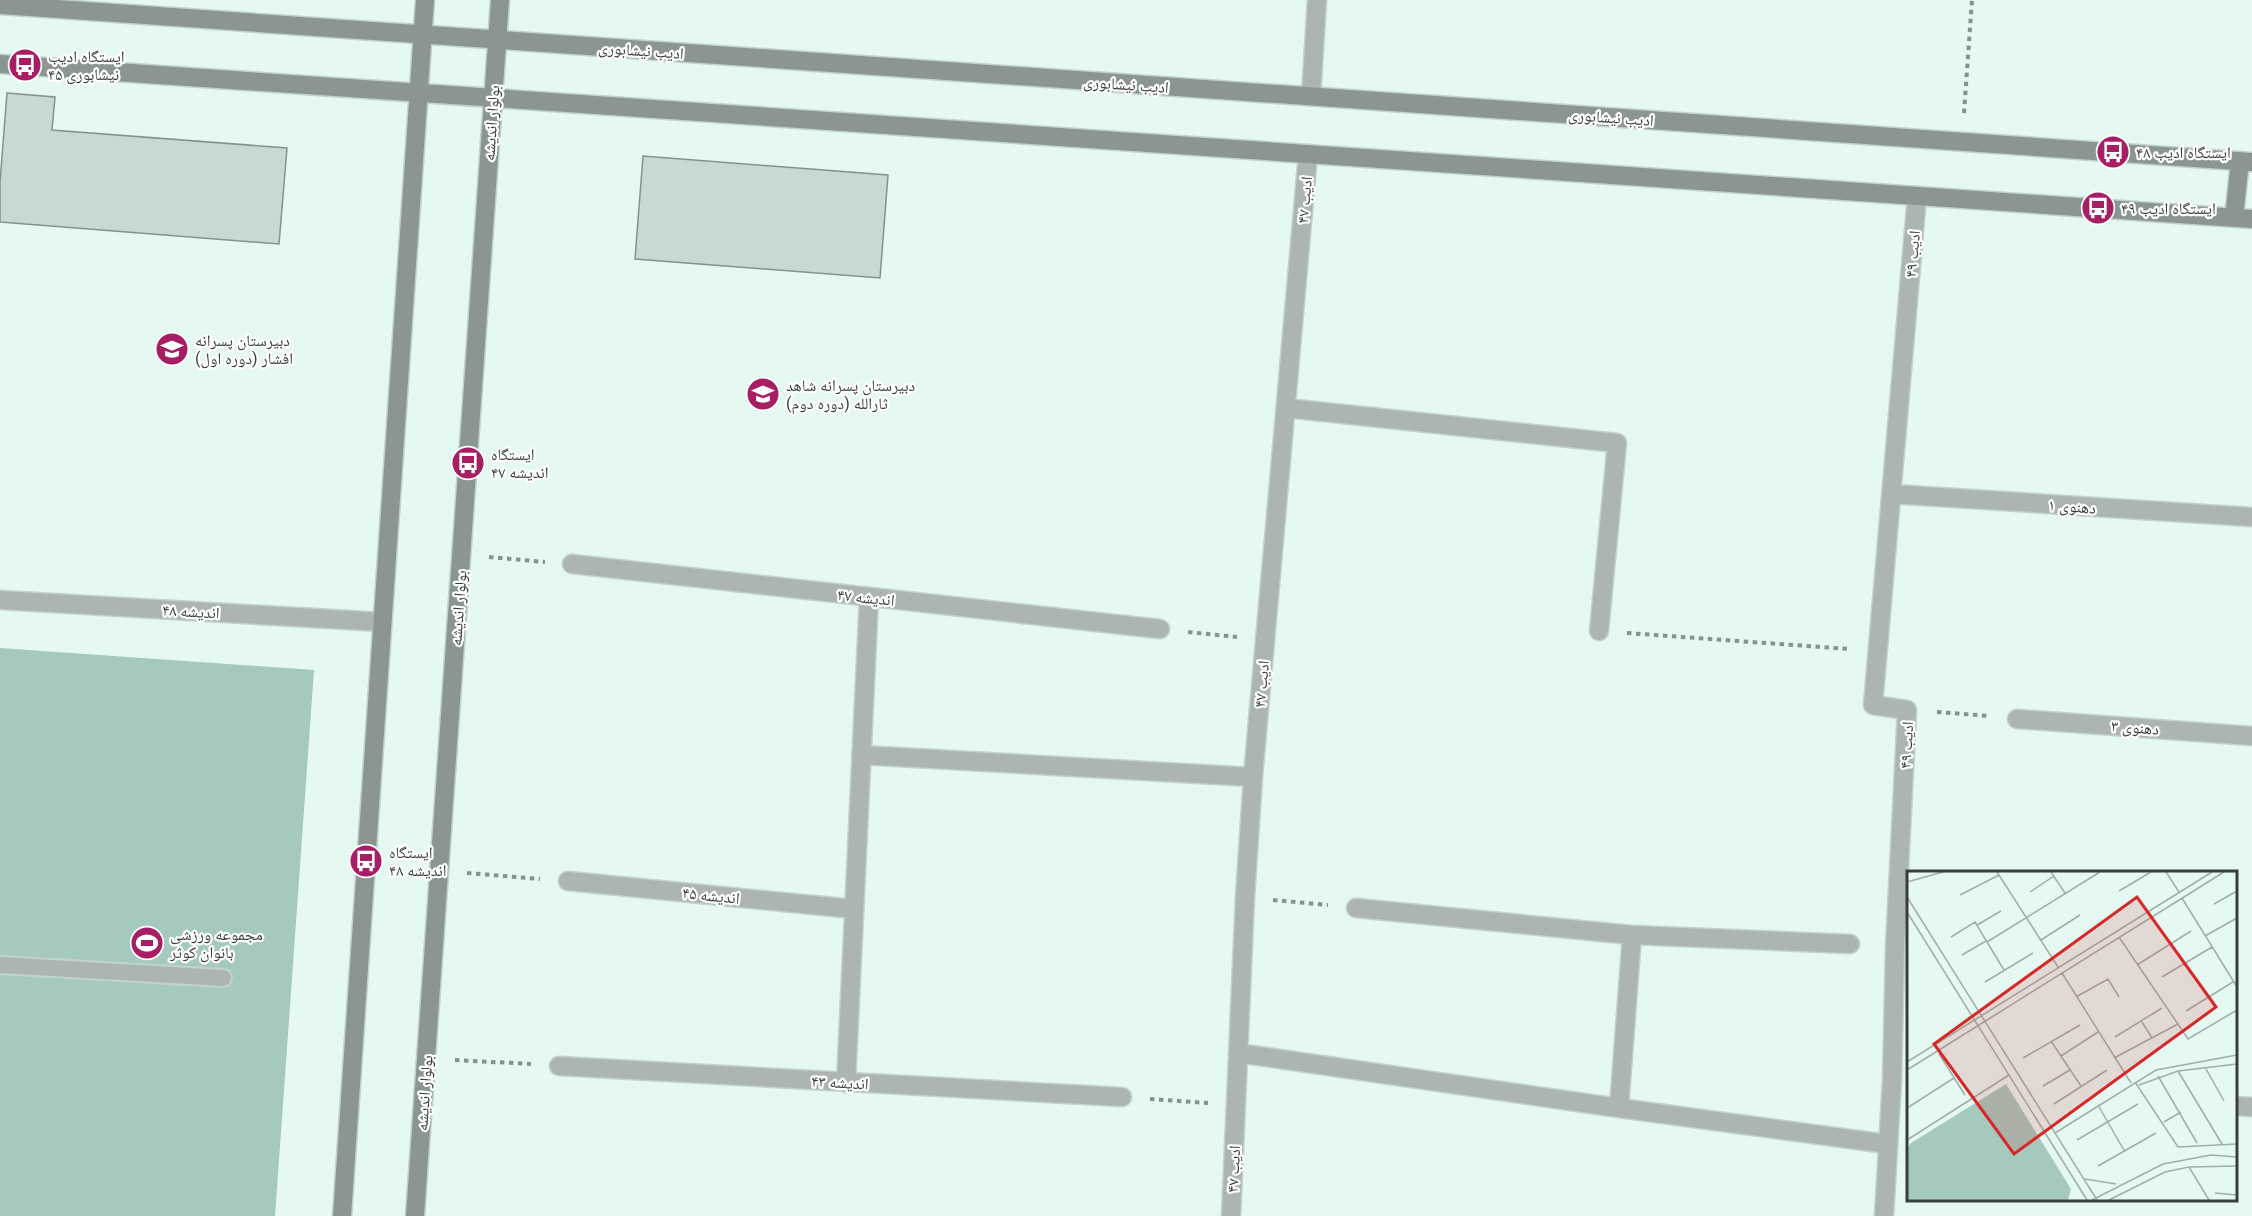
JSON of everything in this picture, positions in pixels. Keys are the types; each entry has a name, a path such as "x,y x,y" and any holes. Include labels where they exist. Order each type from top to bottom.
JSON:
{"street":[{"path":"342,1216 425,0"},
{"name":"بولوار اندیشه","path":"415,1216 500,0"},
{"path":"1311,96 1317,0"},
{"name":"ادیب نیشابوری","path":"0,5 2246,161"},
{"path":"0,64 2243,218 2246,161"},
{"name":"ادیب ۴۷","path":"1231,1216 1245,897 1253,777 1308,154"},
{"name":"ادیب ۴۹","path":"1884,1216 1892,1080 1895,948 1907,710 1873,705 1917,196"},
{"path":"1286,408 1617,443 1599,631"},
{"name":"دهنوی ۱","path":"1892,494 2252,517"},
{"name":"اندیشه ۴۷","path":"572,564 1160,629"},
{"path":"846,1083 869,597"},
{"name":"اندیشه ۴۸","path":"0,600 382,622"},
{"name":"دهنوی ۳","path":"2017,719 2252,736"},
{"path":"861,756 1253,777"},
{"name":"اندیشه ۴۵","path":"568,881 854,909"},
{"path":"1356,908 1632,935 1850,944"},
{"path":"1619,1108 1632,935"},
{"path":"1238,1053 1887,1144"},
{"name":"اندیشه ۴۳","path":"559,1066 1122,1097"},
{"path":"2237,1106 2252,1107"}],"lane":[{"path":"0,965 223,978"}],"path":[{"path":"1962,142 1972,0"},
{"path":"461,555 572,564"},
{"path":"1160,629 1265,640"},
{"path":"1599,631 1877,651"},
{"path":"1907,710 2017,719"},
{"path":"440,871 568,881"},
{"path":"1245,897 1356,908"},
{"path":"426,1058 559,1066"},
{"path":"1122,1097 1236,1104"}],"green space":[{"name":"مجموعه ورزشی بانوان کوثر","path":"0,648 314,670 275,1216 0,1216"}],"building":[{"path":"7,93 55,97 52,130 287,148 279,244 0,222 0,182"},
{"path":"643,156 888,175 880,278 635,259"}],"place":[{"name":"ایستگاه ادیب نیشابوری ۴۵","path":"25,65"},
{"name":"ایستگاه ادیب ۴۸","path":"2113,152"},
{"name":"ایستگاه ادیب ۴۹","path":"2098,208"},
{"name":"دبیرستان پسرانه افشار (دوره اول)","path":"172,349"},
{"name":"دبیرستان پسرانه شاهد ثارالله (دوره دوم)","path":"763,394"},
{"name":"ایستگاه اندیشه ۴۷","path":"468,463"},
{"name":"ایستگاه اندیشه ۴۸","path":"366,861"},
{"name":"مجموعه ورزشی بانوان کوثر","path":"147,943"}]}
